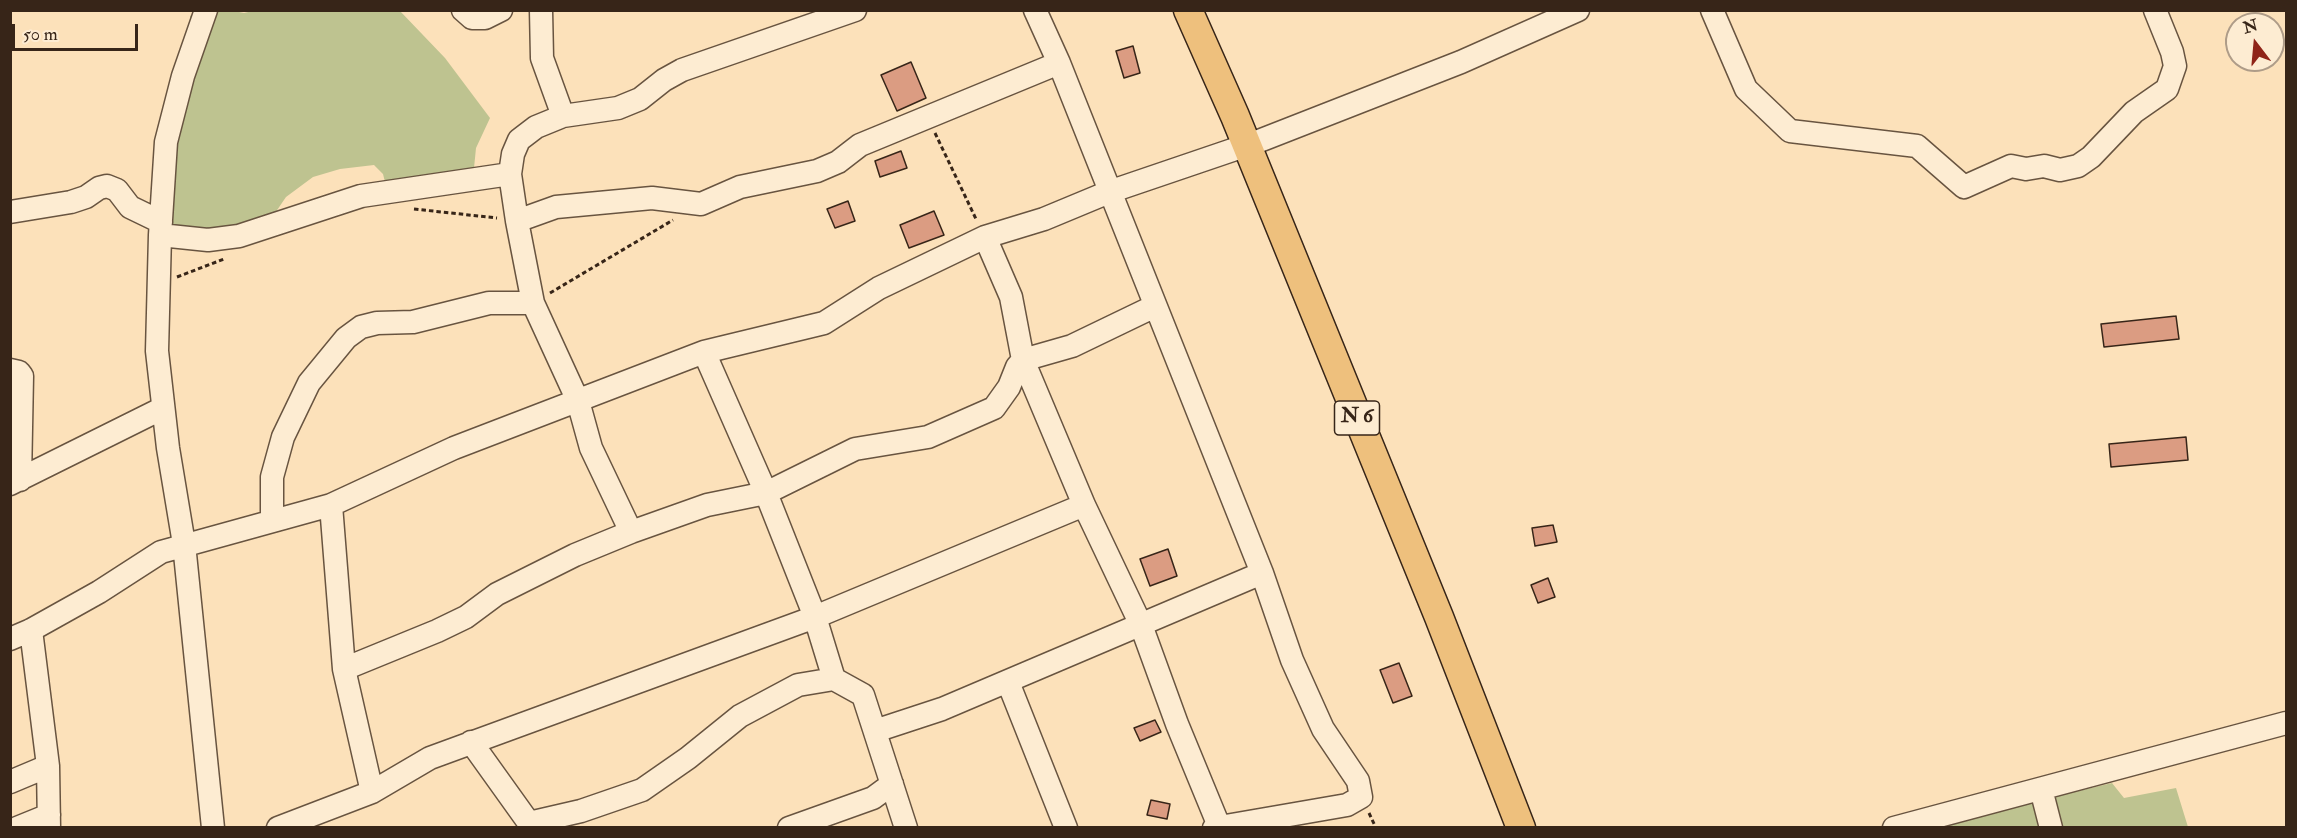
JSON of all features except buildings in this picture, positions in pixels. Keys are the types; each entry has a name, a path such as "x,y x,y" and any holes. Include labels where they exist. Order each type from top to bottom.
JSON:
{"main road":[{"name":"N 6","path":"1188,10 1253,143 1535,828"},
{"name":"N 6","path":"1206,10 1253,143 1521,828"}],"street":[{"path":"206,10 183,76 166,142 160,229 157,351 184,544 213,828"},
{"path":"462,10 472,18 485,18 501,10"},
{"path":"541,10 542,58 563,116"},
{"path":"631,532 591,448 578,401 532,303 510,174 513,154 519,140 536,127 563,116 618,108 640,99 664,80 682,70 855,10"},
{"path":"985,237 1011,297 1023,360 1084,505 1141,625 1216,827 1347,805 1361,798 1358,781 1323,729 1292,660 1262,573 1059,63 1035,10"},
{"path":"17,828 22,823 49,821 48,766 21,634 99,592 137,565 161,552 331,505 454,448 704,352 824,323 879,288 985,237 1044,219 1109,192 1253,143 1461,62 1578,10"},
{"path":"1712,10 1746,89 1790,130 1917,146 1964,187 2011,166 2026,169 2044,166 2060,170 2078,166 2091,157 2134,112 2167,89 2175,66 2172,52 2155,10"},
{"path":"517,220 556,207 652,198 701,204 740,187 817,171 838,162 860,145 927,115 1059,63"},
{"path":"10,212 71,202 107,186 117,190 130,207 160,229 208,240 239,236 361,196 510,174"},
{"path":"272,521 272,477 283,437 309,383 346,338 361,327 377,323 413,322 489,303 532,303"},
{"path":"344,669 437,631 466,617 497,594 575,555 631,532 707,505 766,493 855,449 928,437 994,408 1009,387 1017,367 1023,360 1072,346 1155,306"},
{"path":"704,352 766,493 815,616 834,679"},
{"path":"10,370 19,372 22,376 15,482"},
{"path":"15,482 164,408"},
{"path":"331,505 344,669 372,792"},
{"path":"278,828 372,792 430,758 815,616 1084,505"},
{"path":"875,731 942,709 1262,573"},
{"path":"471,742 529,823 581,811 642,790 688,758 740,716 798,685 834,679 863,695 906,828"},
{"path":"1008,682 1066,828"},
{"path":"1894,828 2286,723"},
{"path":"10,782 48,766"},
{"path":"789,828 873,798 892,784"},
{"path":"2041,789 2051,828"}],"path":[{"path":"927,115 985,237"},
{"path":"396,190 408,208 517,220"},
{"path":"532,303 701,204"}],"green space":[{"path":"257,10 400,11 445,58 490,118 476,148 473,178 386,186 383,174 374,165 340,169 313,177 286,197 271,219 244,229 171,231 172,98 194,55 190,16 198,11 244,13"},
{"path":"2112,783 2124,798 2176,788 2188,827 1923,828"}]}
